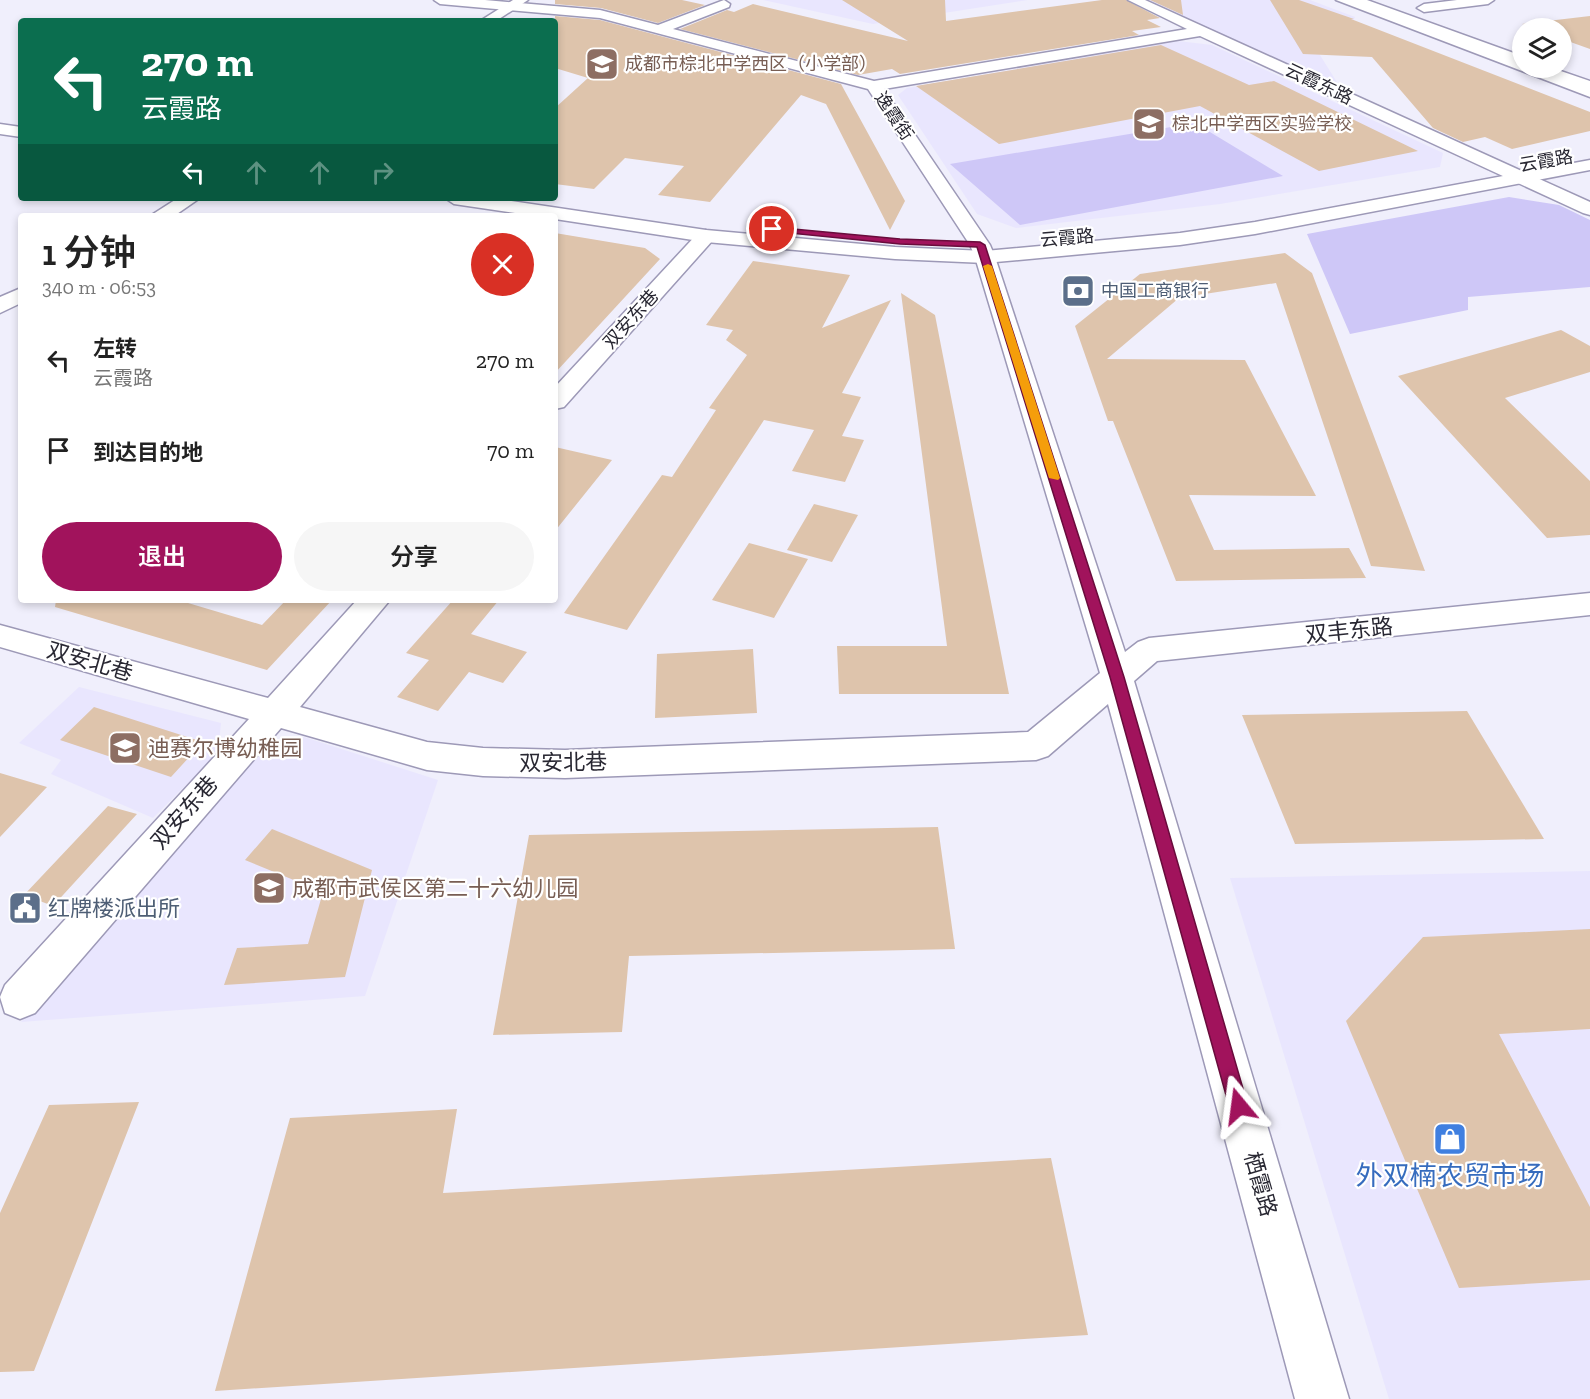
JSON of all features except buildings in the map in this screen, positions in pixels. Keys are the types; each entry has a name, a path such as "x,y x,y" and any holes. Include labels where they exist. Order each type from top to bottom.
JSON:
{"main road":[{"name":"逸霞街","path":"440,0 518,3 600,14 874,86 982,251"},
{"name":"云霞东路","path":"1134,0 1590,209"},
{"path":"1342,0 1512,63"},
{"path":"1355,0 1512,57"},
{"path":"1373,0 1512,50"},
{"path":"1457,20 1419,6 1488,0"},
{"path":"493,18 518,3"},
{"path":"661,29 724,4"},
{"path":"874,86 1203,31"},
{"path":"1572,73 1590,79"},
{"path":"1552,78 1590,92"},
{"path":"1567,78 1590,86"},
{"path":"0,119 18,122"},
{"path":"0,129 18,132"},
{"name":"云霞路","path":"1513,173 1590,154"},
{"path":"558,214 706,236 895,253 982,251 1169,240 1245,230 1513,173 1590,165"},
{"path":"165,213 186,201"},
{"path":"474,201 553,213"},
{"path":"558,201 708,223 982,251"},
{"name":"双安东巷","path":"558,399 706,236"},
{"name":"栖霞路","path":"982,251 1117,677 1322,1399"},
{"path":"0,306 18,296"},
{"name":"双安东巷","path":"20,999 273,711 372,603"},
{"name":"双丰东路","path":"1117,677 1149,650 1590,604"},
{"name":"双安北巷","path":"0,636 427,756 483,762 565,764 1036,746 1117,677"}],"shaded area":[{"path":"763,0 1028,0 873,24"},
{"path":"1144,0 1310,0 1355,17 1349,31 1308,36 1340,87"},
{"name":"棕北中学西区实验学校","path":"1178,41 1212,45 1443,153 1440,167 1220,204 1016,228 977,214 898,95 907,88"},
{"path":"1195,123 1283,176 1020,225 950,164"},
{"path":"1509,197 1559,205 1590,220 1590,287 1468,297 1468,310 1350,334 1307,234"},
{"name":"迪赛尔博幼稚园","path":"79,687 221,723 218,753 153,818 51,774 61,760 19,743"},
{"name":"成都市武侯区第二十六幼儿园","path":"304,737 438,780 365,996 21,1022 257,750"},
{"name":"外双楠农贸市场","path":"1590,871 1590,1399 1389,1399 1230,878"}],"slow traffic":[{"path":"988,266 1054,478"}],"place":[{"name":"成都市棕北中学西区（小学部）","path":"602,64"},
{"name":"棕北中学西区实验学校","path":"1149,124"},
{"name":"中国工商银行","path":"1078,291"},
{"name":"迪赛尔博幼稚园","path":"125,748"},
{"name":"成都市武侯区第二十六幼儿园","path":"269,888"},
{"name":"红牌楼派出所","path":"25,908"},
{"name":"外双楠农贸市场","path":"1450,1139"}],"route":[{"path":"772,229 900,241 980,245 1117,677 1239,1106"}]}
